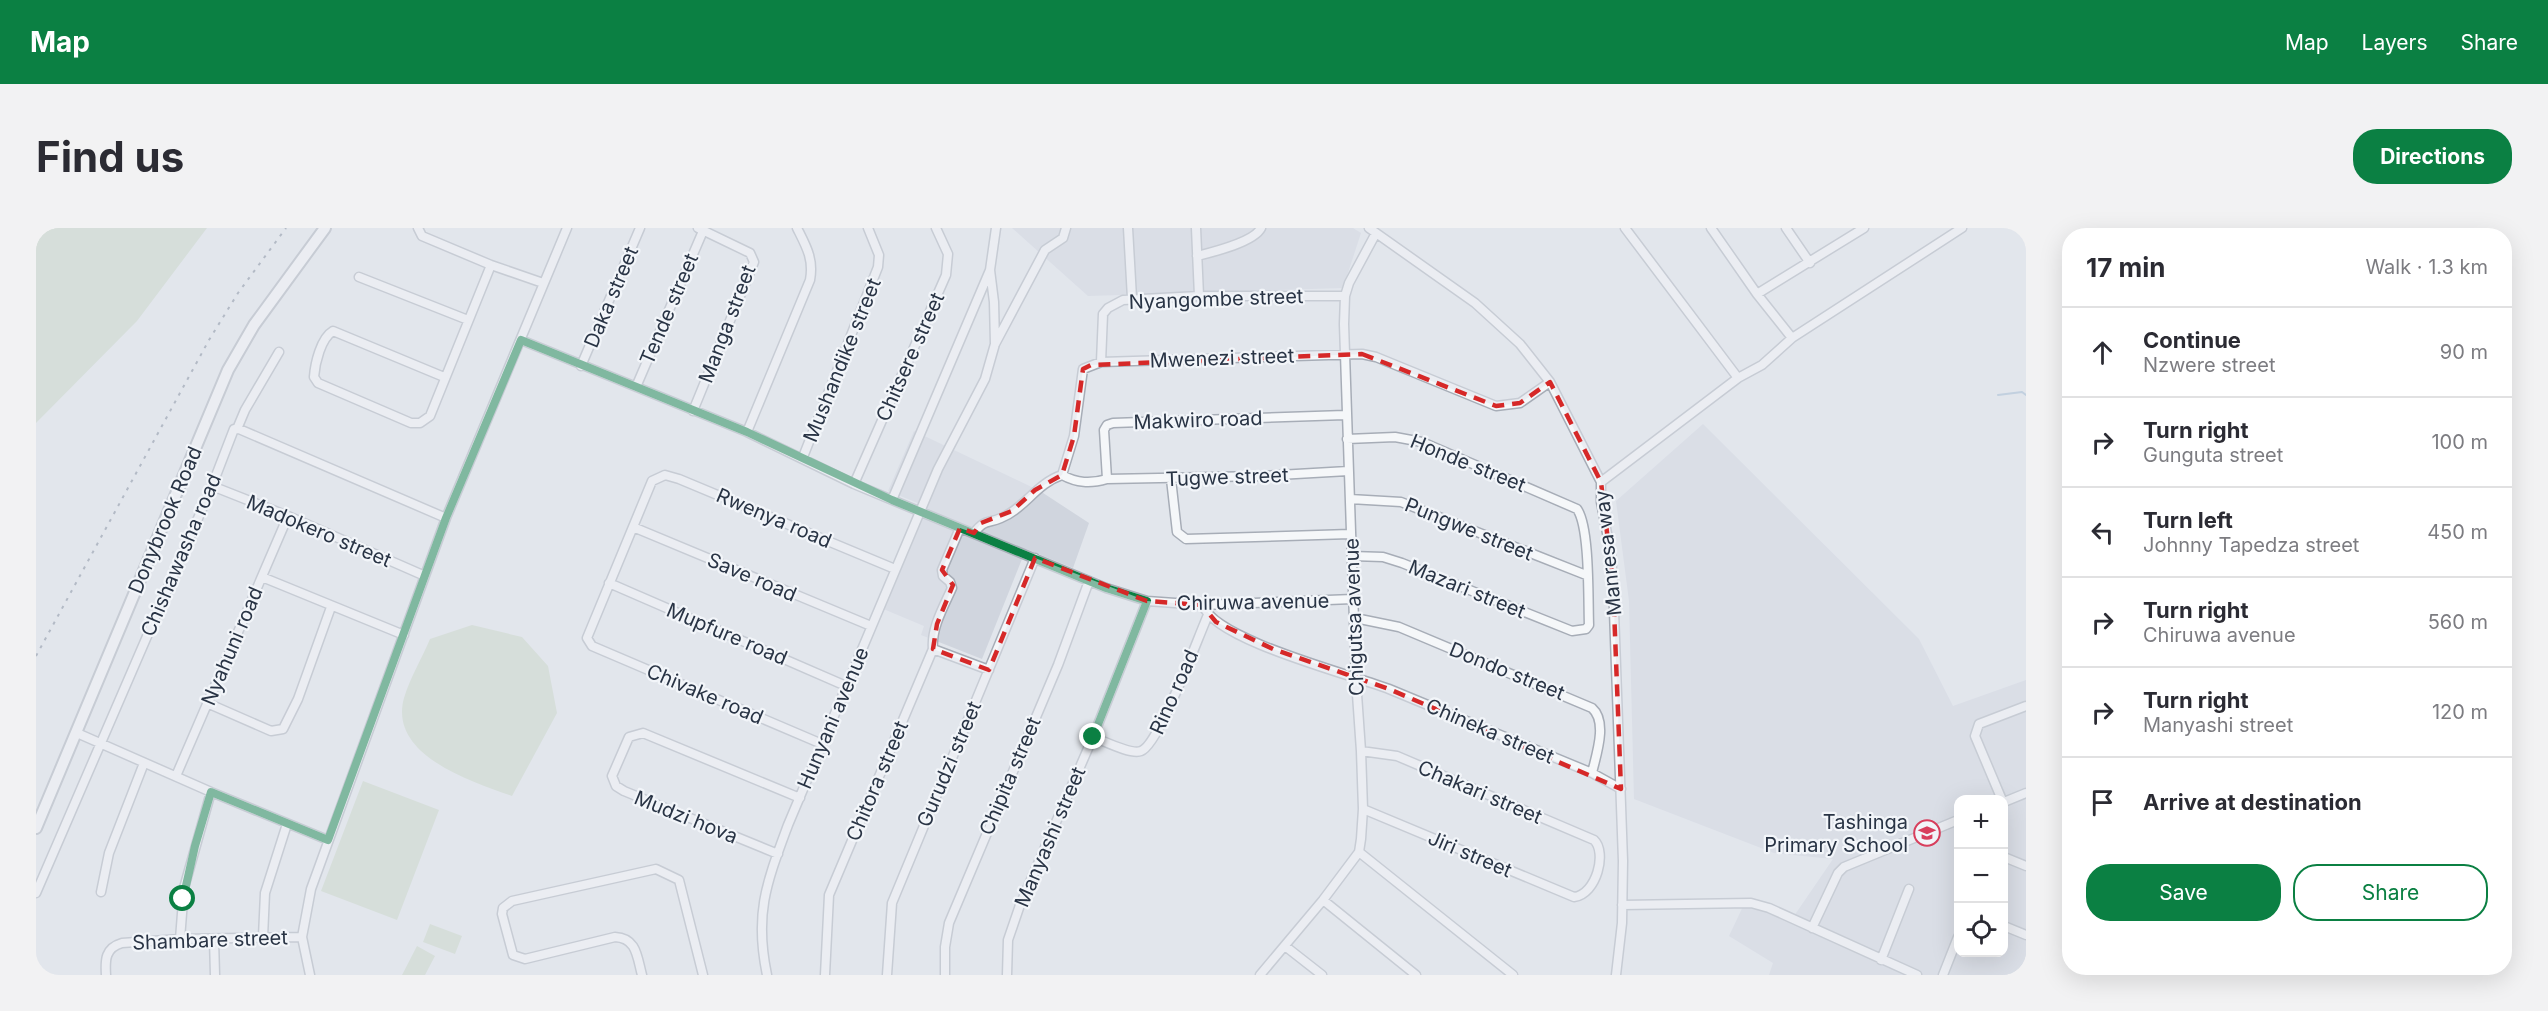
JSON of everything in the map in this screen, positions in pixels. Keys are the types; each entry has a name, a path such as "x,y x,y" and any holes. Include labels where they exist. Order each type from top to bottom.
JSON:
{"street":[{"name":"Donybrook Road","path":"36,828 228,370 254,325 325,228"},
{"path":"418,228 422,236 491,265 543,283"},
{"name":"Daka street","path":"581,366 640,228"},
{"path":"747,432 810,280 813,266 797,228"},
{"name":"Mushandike street","path":"803,457 878,267 879,255 868,228"},
{"name":"Chitsere street","path":"854,484 946,275 948,254 936,228"},
{"path":"892,500 990,270 996,228"},
{"path":"995,344 1046,250 1063,238 1066,228"},
{"path":"1128,228 1132,298"},
{"path":"1196,228 1199,296"},
{"path":"1197,256 1238,243 1258,233 1261,228"},
{"path":"1625,228 1738,378"},
{"path":"1711,228 1757,294 1792,338"},
{"path":"1786,228 1810,263"},
{"path":"1757,294 1864,228"},
{"path":"1942,228 1949,236"},
{"path":"1601,482 1738,378 1761,365 1792,338 1962,228"},
{"path":"310,975 302,937 309,895 446,518 521,340 563,229"},
{"name":"Tende street","path":"636,387 700,229"},
{"name":"Manga street","path":"693,411 754,262 750,253 700,229"},
{"name":"Chigutsa avenue","path":"1359,852 1363,809 1343,353 1345,296 1373,230"},
{"name":"Manresa way","path":"1373,230 1475,303 1520,344 1550,382 1601,482 1601,502 1613,573 1621,789 1622,905 1621,939 1616,975"},
{"path":"444,377 333,331 327,335 319,354 314,377 318,383 411,423 420,423 430,416 491,265"},
{"path":"990,270 994,302 995,344"},
{"path":"359,276 468,320"},
{"name":"Nyangombe street","path":"1101,362 1103,314 1114,303 1132,298 1345,296"},
{"name":"Chiruwa avenue","path":"521,340 747,432 892,500 1089,581 1147,601 1203,605 1353,599"},
{"name":"Hunyani avenue","path":"767,975 761,941 761,914 768,879 895,568 938,469 985,379 995,344"},
{"name":"Chishawasha road","path":"36,893 212,486 232,432 237,429 245,410 279,352"},
{"name":"Mwenezi street","path":"1101,362 1343,353 1376,357 1497,406 1508,407 1520,404 1550,382"},
{"path":"974,533 981,523 999,519 1012,511 1035,490 1062,475 1074,436 1083,369 1101,362"},
{"name":"Makwiro road","path":"1107,479 1104,430 1107,425 1113,423 1345,415"},
{"path":"237,429 446,518"},
{"name":"Honde street","path":"1347,439 1395,436 1422,442 1575,507 1581,515 1586,575"},
{"name":"Tugwe street","path":"1062,475 1078,482 1094,483 1107,479 1172,479 1348,471"},
{"name":"Rwenya road","path":"633,527 653,479 666,475 895,568"},
{"path":"1172,479 1177,532 1186,539 1350,534"},
{"name":"Madokero street","path":"212,486 288,516 425,576"},
{"name":"Pungwe street","path":"1350,499 1401,502 1586,575"},
{"name":"Nyahuni road","path":"176,776 288,516"},
{"path":"609,583 633,527"},
{"name":"Save road","path":"633,527 871,626"},
{"name":"Chitora street","path":"825,975 829,895 933,648 932,639 952,588 950,582 943,576 942,570 960,528"},
{"name":"Mazari street","path":"1352,556 1393,560 1568,630 1580,631 1589,625 1586,575"},
{"name":"Gurudzi street","path":"887,975 892,903 1035,558"},
{"path":"262,577 404,635"},
{"name":"Chipita street","path":"945,975 945,947 949,923 1058,665 1089,581"},
{"name":"Chivake road","path":"609,583 587,638 595,648 822,744"},
{"name":"Mupfure road","path":"609,583 846,686"},
{"name":"Manyashi street","path":"1007,975 1007,947 1015,920 1093,737 1147,601"},
{"path":"1203,605 1208,615"},
{"path":"207,703 271,731 283,729 298,699 331,607"},
{"name":"Chineka street","path":"1208,615 1216,622 1273,649 1356,680 1389,689 1592,773 1621,789"},
{"name":"Rino road","path":"1093,737 1132,752 1143,751 1147,747 1157,733 1208,615"},
{"name":"Dondo street","path":"1355,618 1399,627 1592,708 1598,716 1599,737 1592,773"},
{"path":"933,648 989,670"},
{"path":"2000,795 1975,736 1976,729 1979,724 2026,706"},
{"path":"77,732 211,792 328,840"},
{"name":"Mudzi hova","path":"778,854 624,791 616,786 612,776 629,737 643,733 800,798"},
{"name":"Chakari street","path":"1361,751 1396,756 1596,842 1599,853 1596,879 1588,891 1578,897"},
{"path":"101,892 109,853 144,763"},
{"path":"180,939 184,888 211,792"},
{"path":"2008,799 2026,793"},
{"name":"Jiri street","path":"1363,809 1578,897"},
{"path":"1812,928 1838,873 1847,865 1954,822"},
{"path":"263,937 265,893 287,824"},
{"path":"1260,975 1323,900 1359,852 1512,975"},
{"path":"2008,859 2026,866"},
{"path":"642,975 634,946 624,938 615,937 525,959 516,957 513,955 502,914 503,908 512,901 656,869 679,879 703,975"},
{"path":"1881,960 1909,890"},
{"path":"1323,900 1416,975"},
{"path":"1622,905 1742,902 1769,909 1917,975"},
{"path":"2008,928 2026,935"},
{"name":"Shambare street","path":"106,975 107,955 116,945 180,939 302,937"},
{"path":"214,939 215,975"},
{"path":"1285,946 1322,975"},
{"path":"1943,975 1954,949"}],"highlighted area":[{"path":"1362,354 1496,406 1520,403 1550,382 1601,482 1613,583 1621,789 1389,689 1273,649 1216,622 1202,605 1147,601 1035,558 989,670 933,649 937,624 953,585 942,570 960,528 974,533 981,523 1012,511 1035,490 1062,475 1074,436 1083,369 1091,365"}],"shaded area":[{"path":"1012,228 1353,228 1361,233 1343,288 1088,296"},
{"path":"1703,424 1919,639 1953,706 2026,680 2026,975 1769,975 1773,963 1729,936 1747,898 1794,916 1833,859 1774,853 1634,799 1629,601 1616,501"},
{"path":"914,431 1040,491 1089,523 1073,568 1026,549 982,659 921,635 924,626 881,608 925,506 888,491"}],"green space":[{"path":"36,228 207,228 137,321 36,423"},
{"path":"472,625 522,637 548,666 557,713 512,796 476,783 437,763 408,735 402,718 404,698 430,639"},
{"path":"363,781 439,810 397,920 321,891"},
{"path":"430,924 462,936 455,954 423,942"},
{"path":"417,946 435,956 425,975 402,975"}],"waterway":[{"path":"1998,395 2022,392 2026,395"}],"railway":[{"path":"36,656 209,340 238,293 286,228"}],"place":[{"name":"Tashinga Primary School","path":"1927,833"}],"route":[{"path":"183,899 184,888 211,792 328,840 446,518 521,340 747,432 892,500 1106,588 1147,601 1093,737"}]}
